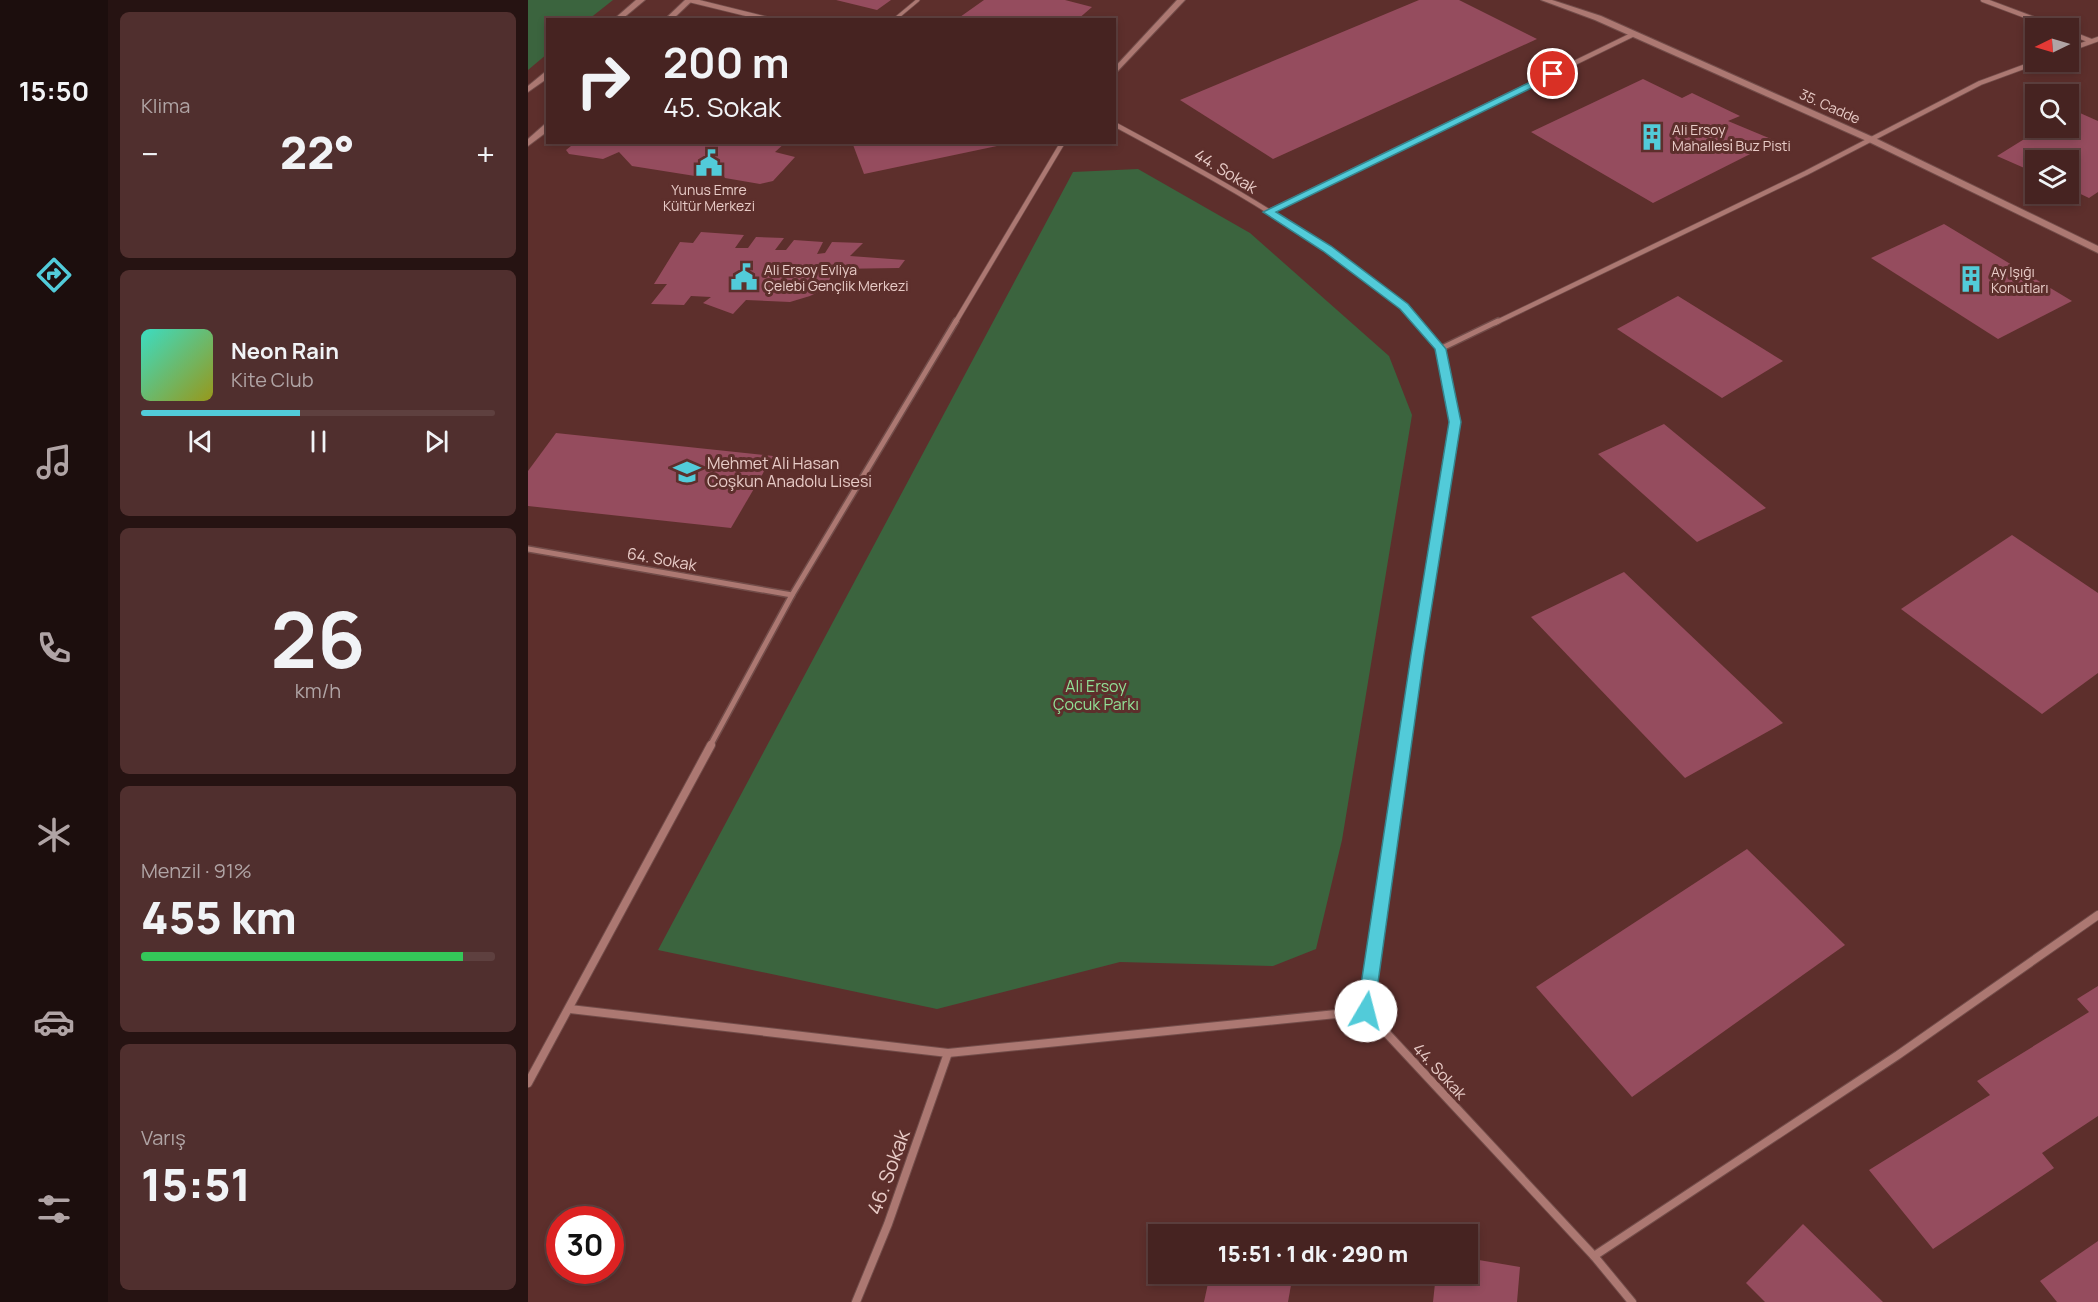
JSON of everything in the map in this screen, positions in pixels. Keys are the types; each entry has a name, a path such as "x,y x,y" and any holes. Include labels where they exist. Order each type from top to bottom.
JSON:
{"street":[{"path":"618,18 641,0"},
{"path":"669,18 690,0 763,18"},
{"path":"1116,72 1181,0"},
{"name":"35. Cadde","path":"1545,0 1598,18 1872,140 2098,250"},
{"path":"1983,0 2031,18"},
{"path":"1268,212 1634,34"},
{"path":"2079,36 2092,41"},
{"path":"2079,46 2098,39"},
{"path":"1440,349 1872,140 1980,83 2025,66"},
{"path":"528,90 546,76"},
{"name":"44. Sokak","path":"1116,125 1200,170 1327,249 1404,307 1440,349 1455,422 1366,1011 1594,1256 1632,1302"},
{"path":"528,143 546,128"},
{"path":"528,1083 792,596 1062,144"},
{"name":"64. Sokak","path":"528,549 792,596"},
{"path":"1594,1256 1898,1055 2098,915"},
{"path":"570,1009 948,1053 1366,1011"},
{"name":"46. Sokak","path":"856,1302 888,1224 948,1053"}],"lane":[{"path":"896,18 918,0"}],"green space":[{"path":"528,0 613,0 590,18 546,18 546,55 528,70"},
{"name":"Ali Ersoy Çocuk Parkı","path":"1138,169 1250,233 1389,356 1412,415 1342,840 1316,949 1273,966 1120,962 937,1009 658,950 1073,172"}],"building":[{"path":"836,0 891,0 877,10"},
{"path":"984,0 1065,0 1092,7 1079,18 960,17"},
{"path":"1419,0 1459,0 1537,39 1273,159 1180,100"},
{"name":"Ali Ersoy Mahallesi̇ Buz Pisti","path":"1643,79 1682,98 1692,93 1740,116 1728,121 1776,141 1653,203 1531,132"},
{"path":"2079,113 2098,121 2098,192 2089,198 2079,193 2079,150 2025,150 2025,168 1997,156 2026,138 2079,138"},
{"name":"Yunus Emre Kültür Merkezi","path":"574,144 784,144 775,152 795,157 773,181 760,184 725,178 717,169 695,176 632,166 619,152 603,159 569,154 566,150"},
{"path":"853,144 996,144 997,146 864,174"},
{"name":"Ay Işığı Konutları","path":"1944,224 2072,301 1998,339 1871,258"},
{"name":"Ali Ersoy Evliya Çelebi Gençlik Merkezi","path":"701,232 744,235 735,248 748,248 756,237 784,238 775,250 786,250 794,240 823,242 817,254 825,253 832,242 863,243 850,256 905,260 899,268 834,269 826,288 810,296 790,302 746,300 733,314 703,303 711,297 691,296 684,305 651,304 667,284 654,284 680,242 693,243"},
{"path":"1678,296 1783,361 1722,398 1617,329"},
{"path":"1664,424 1766,508 1697,542 1598,454"},
{"path":"556,433 773,456 731,528 528,506 528,471"},
{"path":"2012,535 2098,593 2098,673 2042,714 1901,609"},
{"path":"1624,572 1783,723 1685,778 1531,617"},
{"path":"1747,849 1845,945 1632,1097 1536,987"},
{"path":"2098,986 2098,1116 2042,1153 2054,1168 1933,1249 1869,1170 1990,1095 1977,1081 2089,1012 2077,999"},
{"path":"1803,1224 1883,1302 1765,1302 1746,1283"},
{"path":"2098,1241 2098,1302 2057,1302 2040,1281"},
{"path":"1478,1260 1520,1267 1517,1302 1433,1302 1435,1284 1478,1284"},
{"path":"1208,1284 1291,1284 1288,1302 1204,1302"}],"place":[{"name":"Ali Ersoy Mahallesi̇ Buz Pisti","path":"1652,137"},
{"name":"Yunus Emre Kültür Merkezi","path":"709,163"},
{"name":"Ali Ersoy Evliya Çelebi Gençlik Merkezi","path":"744,277"},
{"name":"Ay Işığı Konutları","path":"1971,279"},
{"name":"Mehmet Ali Hasan Coşkun Anadolu Lisesi","path":"687,472"}],"route":[{"path":"1366,1011 1455,422 1440,349 1404,307 1327,249 1268,212 1553,74"}]}
